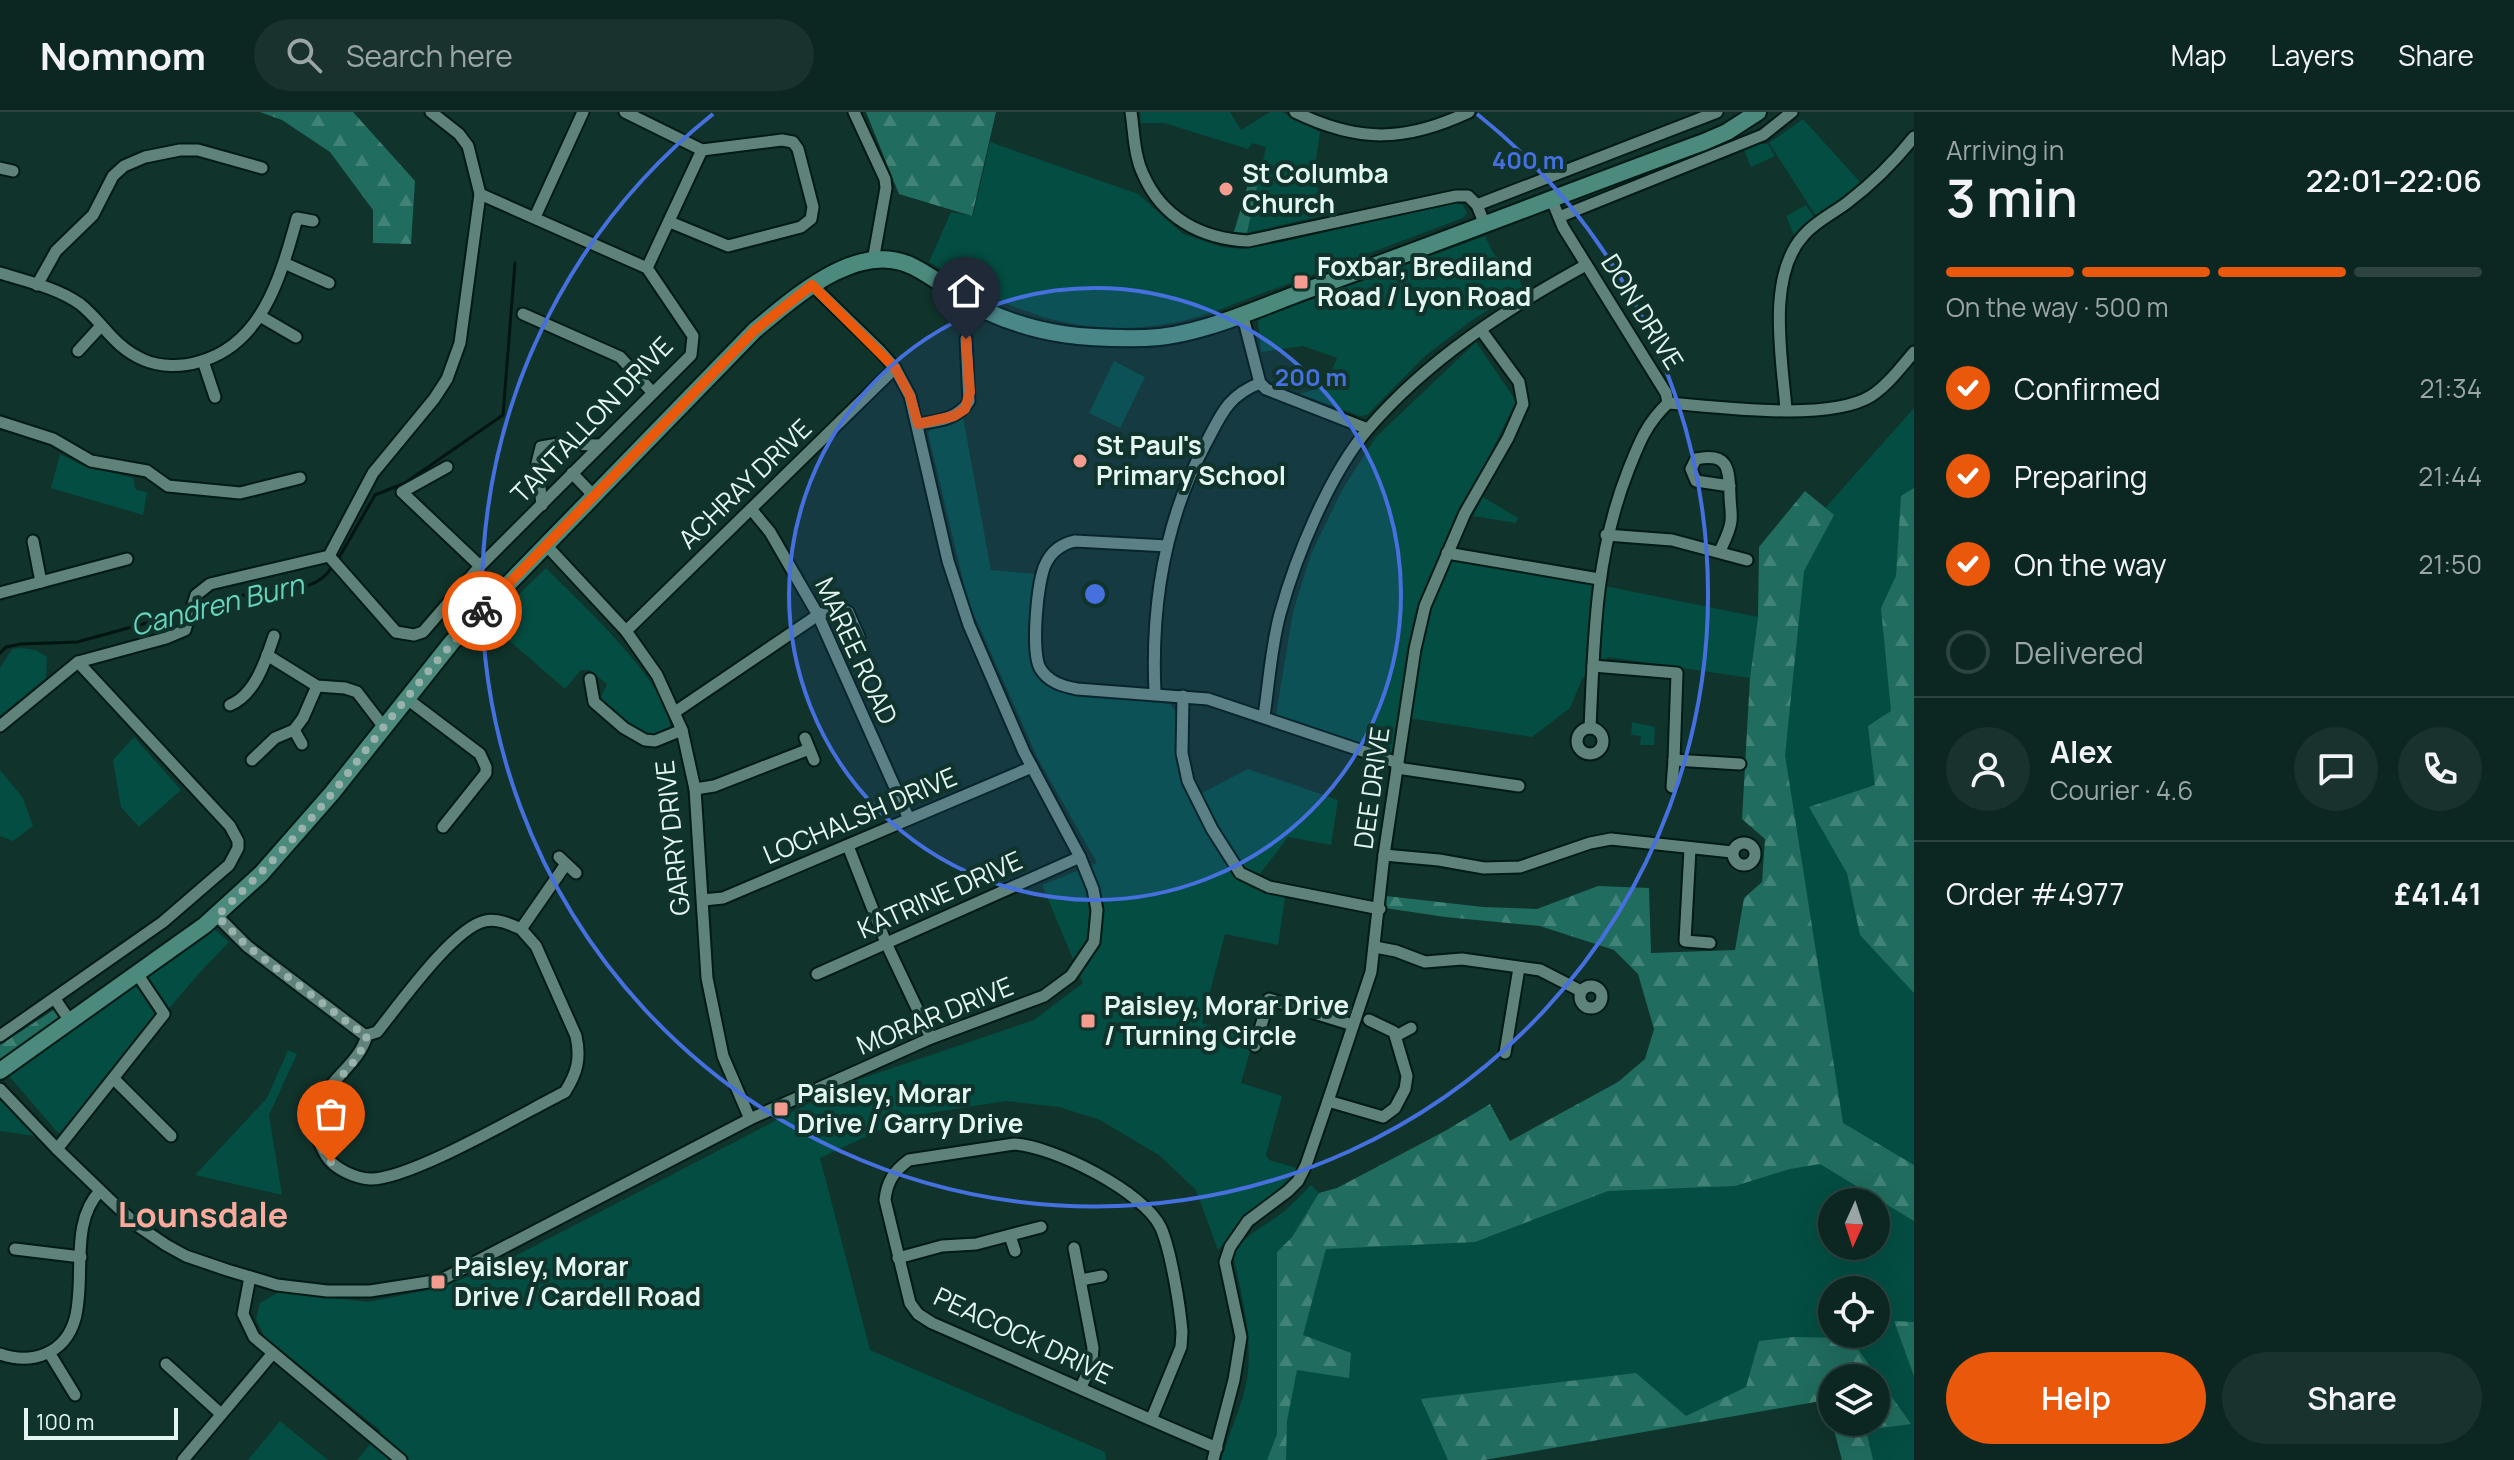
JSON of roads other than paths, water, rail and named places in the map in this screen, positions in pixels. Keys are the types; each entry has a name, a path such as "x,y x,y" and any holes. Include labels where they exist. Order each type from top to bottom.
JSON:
{"street":[{"path":"0,726 78,662 185,630 196,595 210,584 331,559 368,481 447,379 464,326 480,194 468,146 459,134 431,112"},
{"path":"535,217 583,112"},
{"path":"625,112 702,150 782,140 793,142 798,149 813,207 811,219 801,227 728,246 670,222"},
{"path":"854,112 885,179 873,261"},
{"path":"1131,112 1136,153 1155,195 1172,215 1191,228 1226,240 1248,241 1456,196 1468,196 1477,205 1485,225"},
{"path":"1295,112 1324,126 1354,134 1384,137 1442,124 1469,112"},
{"path":"1477,205 1717,112"},
{"path":"0,1071 217,916 261,874 332,793 452,642 593,495 755,330 812,285 848,265 887,259 911,265 984,310 1057,335 1096,339 1156,338 1197,329 1485,225 1704,142 1727,132 1758,112"},
{"path":"1559,217 1763,135 1792,112"},
{"path":"1786,409 1780,308 1786,270 1802,236 1868,186 1914,137"},
{"path":"37,285 56,251 93,215 113,176 124,166 145,157 180,150 209,153 262,168"},
{"path":"480,194 647,268 702,150"},
{"path":"0,168 13,171"},
{"name":"DON DRIVE","path":"1551,198 1586,265 1666,393 1668,403 1651,419 1640,440 1606,535 1599,579 1590,728"},
{"path":"0,273 79,304 118,345 147,362 173,365 203,361 238,342 260,316 284,263 297,218 313,221"},
{"path":"284,263 329,283"},
{"path":"1264,716 1279,616 1296,568 1324,500 1368,429 1443,355 1533,294 1586,265"},
{"name":"TANTALLON DRIVE","path":"331,559 396,632 414,635 423,632 480,566 691,355 693,336 647,268"},
{"name":"MORAR DRIVE","path":"0,1089 57,1149 138,1226 186,1256 277,1285 327,1291 370,1291 441,1280 750,1119 931,1038 1044,996 1071,976 1094,942 1097,910 1093,889 1080,857 1032,767 969,625 948,561 910,396 895,368 812,285"},
{"path":"1242,313 1260,383 1272,393 1368,429"},
{"path":"523,314 620,357 653,393"},
{"path":"260,316 296,337"},
{"path":"78,351 100,327"},
{"name":"DEE DRIVE","path":"1215,1454 1234,1380 1241,1337 1225,1262 1230,1247 1248,1221 1298,1181 1328,1101 1371,972 1384,855 1415,649 1425,606 1465,513 1508,438 1523,404 1519,382 1481,330"},
{"path":"918,424 954,416 965,409 970,392 966,339"},
{"path":"1668,403 1786,409 1838,408 1864,400 1880,389 1914,352"},
{"path":"203,361 215,397"},
{"name":"ACHRAY DRIVE","path":"626,631 895,368"},
{"path":"1155,693 1154,633 1159,586 1167,546 1186,485 1233,398 1260,383"},
{"path":"0,422 53,439 91,461 147,471 168,486 240,493 300,478"},
{"path":"542,505 537,463 541,447 558,444 599,445"},
{"path":"447,467 402,492 480,566"},
{"path":"572,473 593,495"},
{"path":"1720,551 1731,524 1730,486"},
{"name":"MAREE ROAD","path":"751,509 770,532 818,615 909,819"},
{"path":"1606,535 1672,540 1747,560"},
{"path":"33,541 41,582"},
{"path":"1167,546 1083,541 1067,543 1052,553 1041,578 1036,652 1044,674 1057,683 1077,689 1208,699 1264,716 1398,766 1519,786"},
{"name":"GARRY DRIVE","path":"546,545 626,631 657,675 682,730 695,789 707,978 723,1056 750,1119"},
{"path":"1447,553 1599,579"},
{"path":"0,593 127,559"},
{"path":"675,712 818,615 838,608 848,612 859,637"},
{"path":"230,705 241,701 254,686 274,636"},
{"path":"267,655 317,686 357,692 383,726"},
{"path":"0,1036 163,922 229,865 238,848 230,826 78,662"},
{"path":"1593,666 1677,673 1672,787"},
{"path":"590,679 594,702 624,728 645,740 655,741 682,730"},
{"path":"252,760 275,738 294,730 303,718 317,686"},
{"path":"1183,696 1182,753 1188,781 1212,829 1240,873 1269,887 1380,909"},
{"path":"406,698 480,754 486,767 486,773 443,827"},
{"path":"294,730 302,744"},
{"path":"695,789 714,786 809,749"},
{"path":"1674,760 1740,764"},
{"name":"LOCHALSH DRIVE","path":"703,900 723,898 1032,767"},
{"path":"1384,855 1503,868 1534,864 1600,840 1611,839 1732,852"},
{"path":"848,846 886,943 931,1038"},
{"path":"1690,849 1685,941 1710,943"},
{"name":"KATRINE DRIVE","path":"817,974 1080,857"},
{"path":"521,929 562,861 576,873"},
{"path":"217,916 247,946 367,1035 377,1032 465,929 488,920 510,924 521,929 536,946 576,1036 579,1049 577,1071 565,1092 420,1166 390,1176 368,1179 347,1172 331,1162 317,1143 316,1116 327,1091 352,1062 367,1035"},
{"path":"1375,947 1425,962 1462,959 1540,970 1581,991"},
{"path":"1505,1053 1519,968"},
{"path":"57,1149 164,1014 138,975"},
{"path":"55,999 70,1021"},
{"path":"1255,1046 1269,999 1353,1025"},
{"path":"1328,1101 1383,1117 1392,1113 1407,1083 1396,1036 1388,1027 1369,1020"},
{"path":"1396,1036 1411,1028"},
{"path":"114,1079 171,1136"},
{"name":"PEACOCK DRIVE","path":"1151,1420 1181,1347 1182,1332 1161,1228 1151,1213 1105,1179 1041,1147 1014,1144 909,1160 891,1176 885,1200 910,1303 918,1314 932,1323 1081,1387 1215,1454"},
{"path":"0,1354 15,1359 34,1358 50,1354 65,1339 75,1319 87,1211 100,1191"},
{"path":"898,1258 942,1246 976,1244 1041,1227"},
{"path":"1010,1236 1015,1251"},
{"path":"1074,1248 1094,1356 1081,1387"},
{"path":"15,1249 81,1257"},
{"path":"1081,1280 1102,1276"},
{"path":"250,1277 243,1314 254,1337 401,1460"},
{"path":"183,1460 273,1353"},
{"path":"50,1354 75,1395"},
{"path":"166,1364 221,1414"}],"waterway":[{"name":"Candren Burn","path":"337,561 375,495 405,483 503,415 515,263"},
{"name":"Candren Burn","path":"194,610 243,595 306,586 325,576 332,567"},
{"name":"Candren Burn","path":"0,653 6,647 21,644 77,642 187,612"}],"place":[{"name":"St Columba Church","path":"1226,189"},
{"name":"Foxbar, Brediland Road / Lyon Road","path":"1301,282"},
{"name":"St Paul's Primary School","path":"1080,461"},
{"name":"Paisley, Morar Drive / Turning Circle","path":"1088,1021"},
{"name":"Paisley, Morar Drive / Garry Drive","path":"781,1109"},
{"name":"Paisley, Morar Drive / Cardell Road","path":"438,1282"}],"district":[{"name":"Lounsdale","path":"203,1215"}]}
